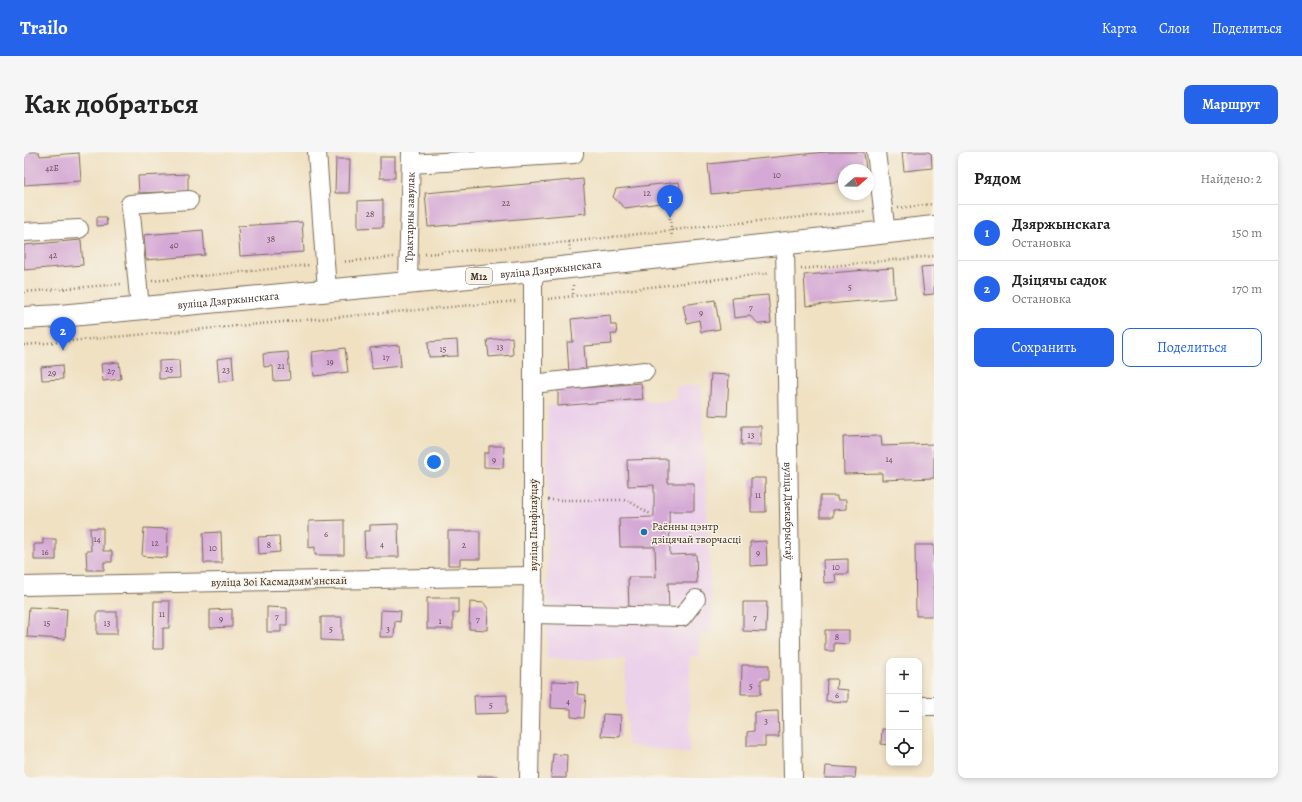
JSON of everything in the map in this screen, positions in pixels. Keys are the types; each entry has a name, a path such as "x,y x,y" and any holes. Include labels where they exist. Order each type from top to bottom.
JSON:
{"main road":[{"name":"вуліца Дзяржынскага","path":"24,318 533,271 934,227"}],"street":[{"path":"317,152 327,290"},
{"path":"411,158 574,154 574,152"},
{"path":"876,152 886,233"},
{"name":"Трактарны завулак","path":"408,282 411,158"},
{"path":"140,308 130,204 189,200"},
{"path":"24,232 79,228"},
{"name":"вуліца Дзекабрыстаў","path":"785,244 793,778"},
{"name":"вуліца Панфілаўцаў","path":"529,778 533,576 533,271"},
{"path":"533,384 646,371"},
{"name":"вуліца Зоі Касмадзямʼянскай","path":"24,586 533,576"},
{"path":"532,614 682,617 696,599"},
{"path":"922,706 934,706"}],"path":[{"path":"569,242 716,225 934,204"},
{"path":"24,292 137,283 325,263 409,256"},
{"path":"24,346 534,300 786,270 934,256"},
{"path":"543,500 627,500 652,515"}],"shaded area":[{"path":"701,385 713,635 700,634 699,656 690,656 689,754 627,745 625,660 547,659 548,406 643,399 652,403 677,399 676,386"}],"building":[{"path":"24,152 39,152 40,156 79,153 81,181 24,185"},
{"path":"825,152 864,152 865,164 838,164 838,182 711,194 708,164"},
{"path":"902,152 931,152 932,168 904,171"},
{"path":"380,157 395,157 395,178 380,178"},
{"path":"336,159 350,159 349,193 335,193"},
{"path":"188,174 188,191 139,193 138,176"},
{"path":"583,179 586,213 428,227 425,193"},
{"path":"679,182 682,200 625,208 613,197 616,189"},
{"path":"383,200 383,227 358,228 358,201"},
{"path":"97,217 106,217 107,225 97,226"},
{"path":"302,222 304,252 240,256 238,226"},
{"path":"203,230 205,255 146,260 144,235"},
{"path":"81,240 83,265 24,270 24,245"},
{"path":"934,266 934,294 924,295 921,267"},
{"path":"893,268 895,298 806,306 804,275"},
{"path":"768,295 771,323 759,324 750,316 734,318 732,298"},
{"path":"715,300 720,329 701,332 699,320 687,323 683,305"},
{"path":"610,315 611,325 616,325 617,334 611,334 612,344 584,346 586,372 569,373 567,342 573,342 571,319"},
{"path":"512,337 513,355 489,357 487,340"},
{"path":"457,340 458,356 429,357 428,342"},
{"path":"399,345 401,366 372,369 370,348"},
{"path":"345,348 348,372 314,376 312,352"},
{"path":"288,352 290,380 274,381 273,366 264,367 263,354"},
{"path":"232,357 234,380 219,382 217,359"},
{"path":"179,360 180,378 159,379 159,361"},
{"path":"119,362 121,379 103,381 101,364"},
{"path":"62,365 63,379 42,380 41,367"},
{"path":"711,374 729,375 727,416 709,415"},
{"path":"641,383 643,399 558,406 558,390"},
{"path":"742,426 761,426 761,445 741,445"},
{"path":"881,436 882,446 934,444 934,478 882,480 882,473 844,474 843,437"},
{"path":"489,446 504,446 503,468 484,467 484,453 489,453"},
{"name":"Раённы цэнтр дзіцячай творчасці","path":"668,459 668,483 694,483 694,511 669,511 670,555 696,554 697,583 668,583 669,610 629,611 628,577 656,577 655,547 620,547 619,518 654,517 654,485 628,486 627,460"},
{"path":"751,478 765,478 766,512 751,512"},
{"path":"820,496 837,496 837,500 846,500 846,509 833,510 833,517 820,517"},
{"path":"344,520 344,555 315,555 315,547 309,548 309,521"},
{"path":"398,524 399,557 365,557 364,531 370,531 370,525"},
{"path":"90,528 103,528 103,551 112,551 112,562 104,562 104,570 87,570 86,551 91,551"},
{"path":"144,528 168,529 167,558 142,556"},
{"path":"448,531 480,531 480,559 460,559 460,565 448,565"},
{"path":"221,532 222,563 204,563 203,533"},
{"path":"279,536 280,552 259,554 258,537"},
{"path":"43,539 56,539 56,560 34,560 34,544 43,544"},
{"path":"766,541 767,565 750,566 750,542"},
{"path":"915,545 934,545 934,616 916,616"},
{"path":"848,559 848,574 835,574 836,582 824,583 823,560"},
{"path":"427,598 458,598 458,613 453,613 453,629 427,629"},
{"path":"154,601 170,601 169,628 163,628 163,649 153,649"},
{"path":"470,602 484,603 488,609 487,630 469,629"},
{"path":"743,602 767,602 766,632 743,631"},
{"path":"29,607 67,609 65,639 27,637"},
{"path":"267,607 287,608 287,625 281,625 281,632 267,632"},
{"path":"232,609 232,627 210,628 210,610"},
{"path":"381,610 401,611 400,622 395,621 394,637 380,637"},
{"path":"97,612 117,612 117,634 97,634"},
{"path":"321,617 342,617 342,641 321,640"},
{"path":"825,630 849,630 849,644 834,643 834,651 825,651"},
{"path":"742,665 769,665 769,679 761,679 761,694 741,694"},
{"path":"827,679 837,679 836,689 848,690 848,702 826,701"},
{"path":"552,681 578,682 577,694 586,695 584,718 571,717 571,709 551,708"},
{"path":"507,695 507,713 475,714 474,696"},
{"path":"778,711 779,737 765,737 765,746 747,746 747,732 754,731 754,712"},
{"path":"603,714 621,715 620,737 601,736"},
{"path":"882,729 886,729 886,745 881,744"},
{"path":"553,754 567,755 566,778 551,778"},
{"path":"826,766 856,768 855,778 825,778"},
{"path":"478,776 497,776 497,778 478,778"}],"place":[{"name":"Дзяржынскага","path":"670,218"},
{"name":"Дзіцячы садок","path":"63,350"},
{"name":"Раённы цэнтр дзіцячай творчасці","path":"644,532"}]}
